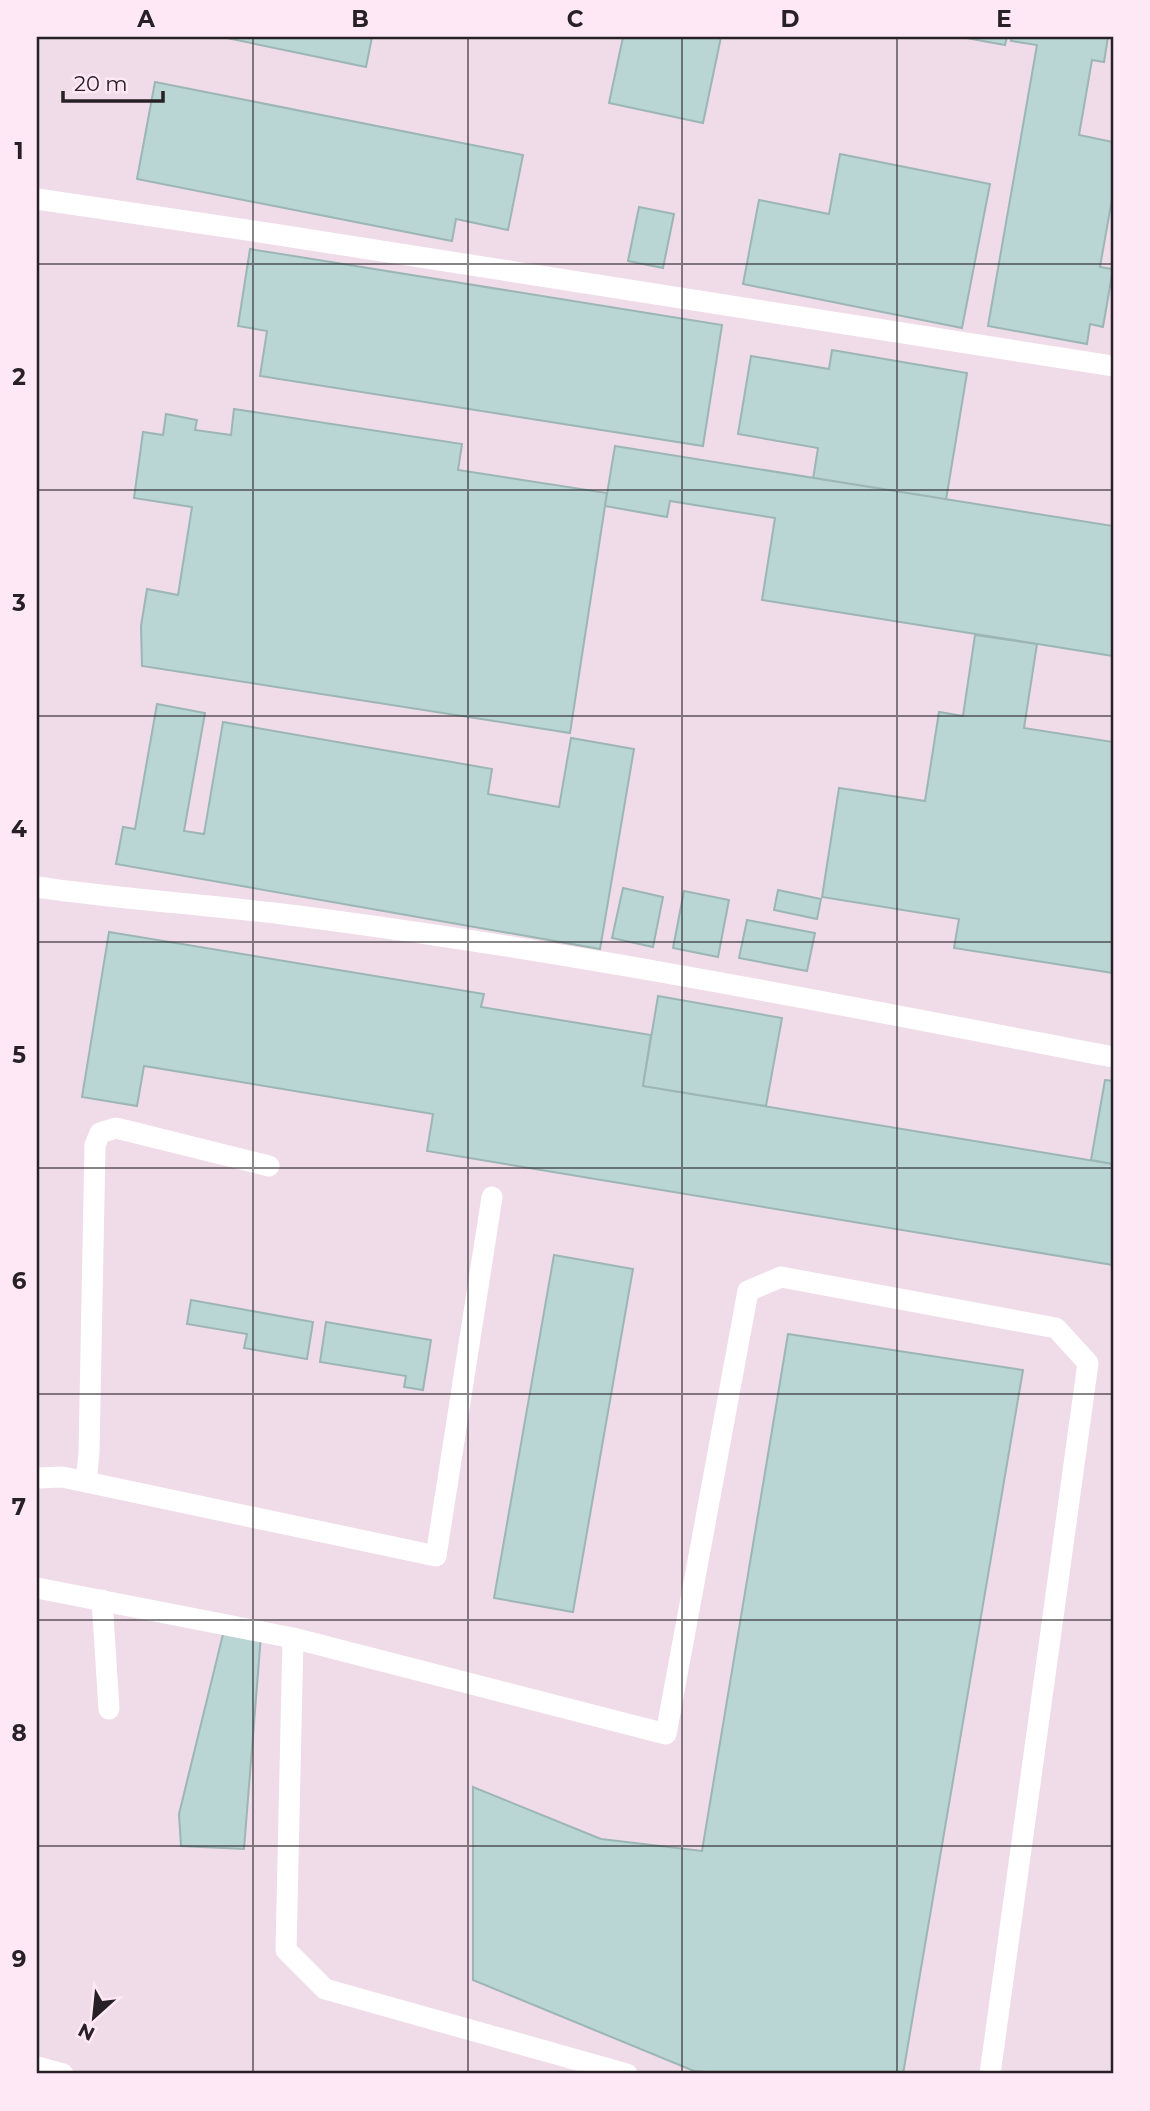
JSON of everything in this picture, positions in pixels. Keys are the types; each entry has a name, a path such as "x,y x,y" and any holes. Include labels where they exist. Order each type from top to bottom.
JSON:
{"lane":[{"path":"37,200 260,232 1113,366"},
{"path":"37,887 112,898 281,914 657,970 1113,1057"},
{"path":"86,1482 89,1453 95,1145 100,1133 116,1128 269,1166"},
{"path":"37,1478 62,1477 436,1556 492,1196"},
{"path":"37,1588 293,1638 666,1734 748,1291 781,1277 1056,1328 1088,1363 990,2074"},
{"path":"102,1601 109,1709"},
{"path":"293,1638 286,1950 325,1989 627,2074"},
{"path":"37,2067 63,2074"}],"building":[{"path":"222,37 372,37 366,67"},
{"path":"623,37 721,37 703,123 609,103"},
{"path":"961,37 1007,37 1005,45"},
{"path":"1012,37 1108,37 1104,62 1092,60 1079,135 1113,142 1113,193 1100,267 1113,269 1103,327 1090,324 1087,344 988,326 1037,45 1011,41"},
{"path":"155,82 523,155 508,230 456,219 452,241 137,179"},
{"path":"840,154 990,184 962,328 743,284 759,200 829,214"},
{"path":"639,207 674,214 663,268 628,261"},
{"path":"250,249 722,325 703,446 260,376 267,331 238,326"},
{"path":"832,350 967,373 946,500 813,479 818,448 738,434 751,356 829,369"},
{"path":"234,409 462,444 458,470 607,493 570,733 142,666 141,626 147,589 178,595 192,507 134,498 143,432 163,435 166,414 197,420 195,430 231,435"},
{"path":"615,446 1113,526 1113,656 762,600 775,518 670,501 667,517 605,506"},
{"path":"975,635 1037,644 1024,728 1113,742 1113,973 954,948 959,919 822,897 839,788 925,801 939,712 963,716"},
{"path":"157,704 205,713 184,831 204,834 223,722 492,769 488,794 559,807 571,738 634,749 600,949 116,864 123,827 135,829"},
{"path":"623,888 663,897 653,947 612,938"},
{"path":"778,890 821,899 817,919 774,910"},
{"path":"684,891 729,900 718,957 673,948"},
{"path":"747,920 815,933 807,971 739,958"},
{"path":"109,932 484,994 481,1007 651,1035 643,1086 1113,1164 1113,1265 427,1151 433,1114 144,1066 137,1106 82,1097"},
{"path":"658,996 782,1018 766,1106 643,1086"},
{"path":"1105,1080 1113,1081 1113,1164 1091,1160"},
{"path":"554,1255 633,1269 573,1612 494,1598"},
{"path":"191,1300 313,1322 307,1359 244,1348 247,1334 187,1324"},
{"path":"326,1322 431,1340 423,1390 404,1387 406,1376 320,1362"},
{"path":"788,1334 1023,1370 903,2074 728,2074 694,2071 473,1980 473,1787 601,1839 702,1851"},
{"path":"224,1630 261,1635 244,1849 181,1846 179,1814"}]}
